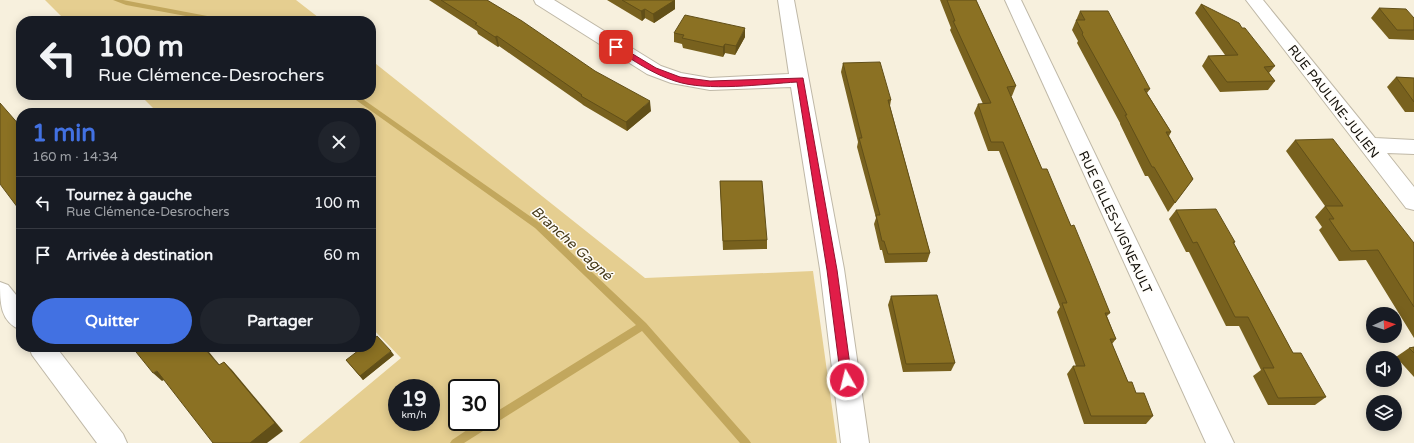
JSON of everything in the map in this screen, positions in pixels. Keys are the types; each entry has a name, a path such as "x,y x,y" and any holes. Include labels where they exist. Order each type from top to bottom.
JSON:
{"street":[{"path":"542,0 654,70 678,80 710,84 800,80"},
{"path":"786,0 832,270 855,443"},
{"name":"RUE GILLES-VIGNEAULT","path":"1012,0 1220,443"},
{"name":"RUE PAULINE-JULIEN","path":"1254,0 1414,202"},
{"path":"1370,145 1414,147"},
{"path":"0,292 16,313"},
{"path":"45,352 113,443"}],"shaded area":[{"path":"45,0 296,0 317,16 61,16"},
{"path":"376,64 645,278 813,271 837,443 299,443 401,358 376,332 376,108 153,108 145,100 376,100"}],"building":[{"path":"441,0 487,0 522,21 595,71 650,101 626,122 581,96 582,95 497,36 495,37 475,24 477,23"},
{"path":"622,0 675,0 653,14 645,9 641,11"},
{"path":"947,0 976,0 1016,86 1007,87 1042,169 1047,169 1071,226 1074,225 1110,313 1105,313 1116,339 1110,339 1128,382 1132,382 1136,393 1144,393 1153,416 1091,416 1073,366 1085,366 1062,303 1067,303 1003,142 991,142 978,104 991,103 953,21 955,21"},
{"path":"1201,4 1239,23 1242,28 1245,28 1275,66 1264,67 1275,81 1227,82 1208,56 1238,55"},
{"path":"1379,8 1406,9 1414,18 1414,30 1397,30"},
{"path":"1080,11 1108,11 1150,89 1144,89 1171,132 1166,132 1193,179 1175,203 1154,167 1152,167 1125,115 1127,115 1082,34 1083,33 1076,20 1085,20"},
{"path":"685,15 745,28 736,46 725,44 723,47 682,38 684,35 674,33"},
{"path":"880,62 891,100 888,100 930,253 888,254 884,241 882,241 876,215 880,215 859,138 862,138 843,63"},
{"path":"1396,77 1414,78 1414,102"},
{"path":"0,103 16,121 16,205 0,184"},
{"path":"1333,139 1414,243 1414,307 1378,250 1351,251 1329,219 1334,219 1325,206 1343,206 1295,140"},
{"path":"720,181 762,181 767,240 723,241"},
{"path":"1216,209 1293,353 1301,353 1326,397 1278,398 1263,368 1274,368 1248,317 1235,317 1197,242 1193,243 1176,210"},
{"path":"937,295 955,363 906,364 891,296"},
{"path":"377,336 391,351 360,376 346,360 356,352 376,352"},
{"path":"1414,347 1414,353 1409,348"},
{"path":"136,352 207,352 219,365 224,362 275,423 250,443 213,443 157,371 153,373"}],"waterway":[{"name":"Branche Gagné","path":"116,0 196,16"},
{"name":"Branche Gagné","path":"359,100 370,108"},
{"name":"Branche Gagné","path":"376,112 538,226 643,326"},
{"path":"500,414 643,326"},
{"name":"Branche Gagné","path":"643,326 746,443"},
{"path":"455,443 474,431"}],"route":[{"path":"616,47 654,70 678,80 710,84 800,80 832,270 847,380"}]}
